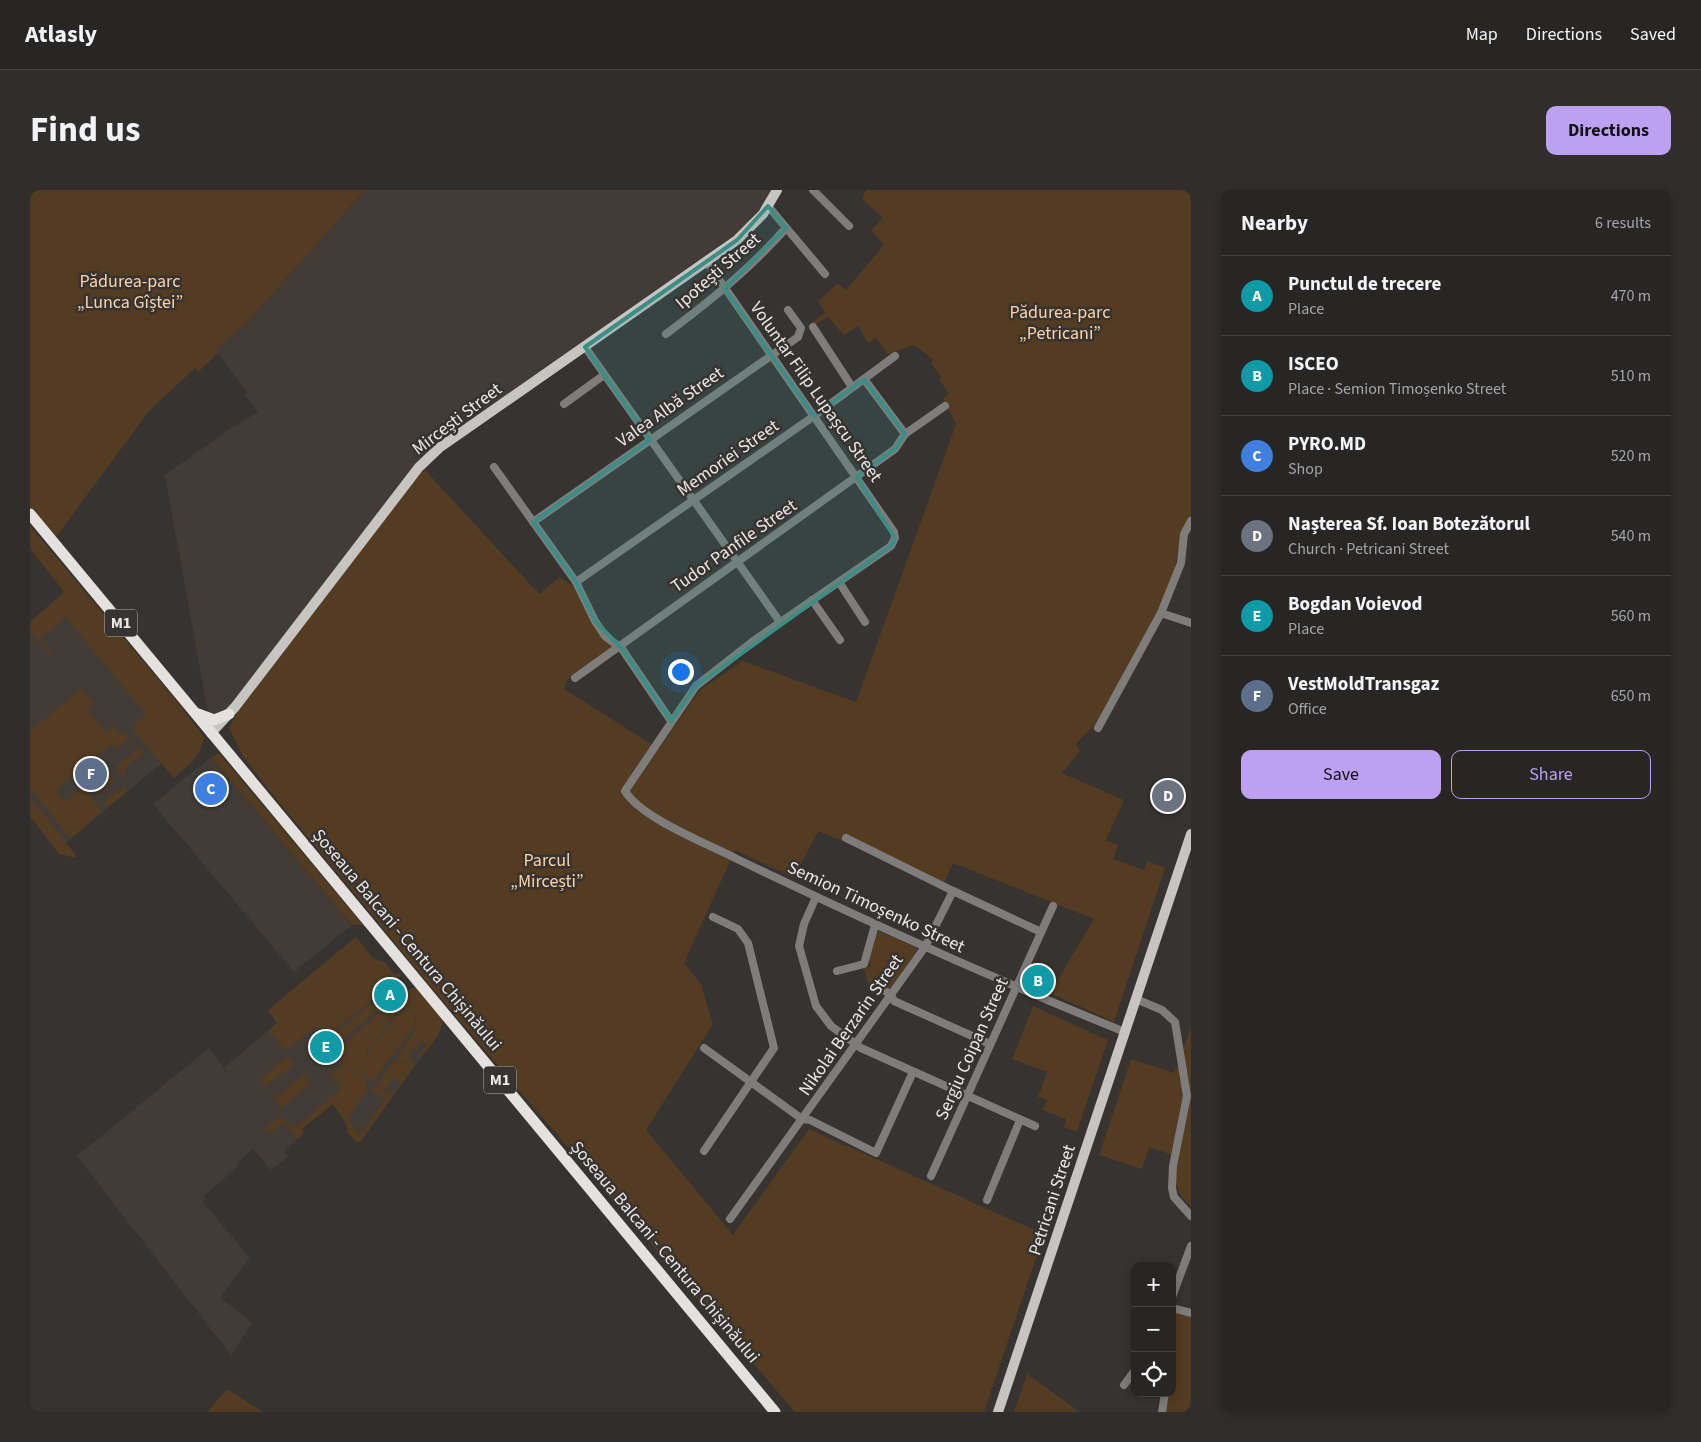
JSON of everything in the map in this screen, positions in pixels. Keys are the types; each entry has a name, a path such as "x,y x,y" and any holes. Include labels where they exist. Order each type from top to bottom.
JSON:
{"highway":[{"name":"Șoseaua Balcani - Centura Chișinăului","path":"30,514 775,1412"},
{"path":"194,712 214,720 229,714"}],"main road":[{"name":"Mircești Street","path":"212,733 229,714 412,473 440,448 737,240 768,206 777,190"},
{"name":"Petricani Street","path":"998,1412 1191,834"}],"street":[{"path":"813,190 849,226"},
{"path":"768,206 825,274"},
{"name":"Ipotești Street","path":"666,334 725,289 763,254 786,228"},
{"name":"Voluntar Filip Lupașcu Street","path":"707,262 894,532 895,541 839,582"},
{"name":"Valea Albă Street","path":"533,522 800,335 801,328 788,310"},
{"path":"813,328 852,387"},
{"path":"584,347 780,622"},
{"name":"Memoriei Street","path":"576,582 814,416 895,356"},
{"path":"564,404 604,375"},
{"path":"864,379 905,434"},
{"name":"Tudor Panfile Street","path":"575,678 857,477 895,449 905,434 946,406"},
{"path":"494,468 576,582 594,621 605,636 622,649 671,721 696,686 780,622 839,582 865,622"},
{"path":"1098,728 1161,613 1181,563 1184,534 1191,521"},
{"path":"812,600 840,640"},
{"path":"1161,613 1191,623"},
{"name":"Semion Timoșenko Street","path":"671,721 625,791 634,804 685,834 875,925 1125,1032"},
{"path":"846,838 952,891 1041,932"},
{"name":"Nikolai Berzarin Street","path":"730,1220 925,947 952,891"},
{"path":"816,897 804,924 799,946 816,1006 828,1022 861,1048 966,1097 1035,1126"},
{"name":"Sergiu Coipan Street","path":"931,1176 1053,906"},
{"path":"704,1151 774,1048 748,943 738,929 713,917"},
{"path":"837,971 864,964 875,925"},
{"path":"875,984 891,996 894,1001 990,1044"},
{"path":"1136,999 1162,1010 1174,1022 1187,1096 1173,1166 1172,1188 1174,1198 1191,1216"},
{"path":"704,1048 802,1119 810,1120 876,1153 913,1072"},
{"path":"987,1200 1020,1120"},
{"path":"1176,1286 1191,1246"},
{"path":"1176,1309 1191,1313"},
{"path":"1124,1385 1131,1375"},
{"path":"1162,1412 1164,1397"}],"highlighted area":[{"path":"768,206 786,228 725,289 814,416 864,379 905,434 895,449 857,477 895,538 891,546 696,686 671,721 622,649 595,621 576,582 533,522 650,440 585,347 737,240"}],"shaded area":[{"path":"365,190 774,190 759,213 741,232 411,472 232,706 220,716 210,713 207,708 165,475 231,428 258,412 245,395 247,392 215,349 249,320"},
{"path":"64,593 187,742 57,850 30,816 30,622"},
{"path":"211,757 352,925 294,972 153,804"},
{"path":"356,937 389,977 387,987 399,1001 401,1000 428,1024 428,1048 360,1142 357,1142 347,1132 347,1125 333,1104 301,1129 304,1132 302,1135 284,1151 288,1157 271,1170 253,1149 237,1164 238,1166 203,1197 205,1199 203,1202 250,1258 220,1297 252,1323 231,1355 77,1156 209,1048 224,1068 277,1023 268,1010"}],"green space":[{"name":"Pădurea-parc „Lunca Gîștei”","path":"30,190 365,190 249,320 216,349 219,352 198,372 195,368 149,411 56,537 30,507"},
{"name":"Parcul „Mircești”","path":"866,190 1191,190 1191,517 1181,533 1174,575 1160,611 1096,723 1076,744 1080,751 1062,773 1124,800 1106,840 1118,845 1113,859 1144,870 1148,861 1165,868 1114,1022 1050,993 1094,919 953,863 944,883 818,831 794,878 735,850 684,963 701,984 713,1024 646,1130 733,1235 809,1129 1044,1234 984,1412 795,1412 446,1005 265,785 243,756 229,728 242,703 409,481 425,470 539,594 560,577 574,587 588,613 613,646 567,680 564,689 659,749 700,690 743,661 856,702 956,424 943,399 949,394 939,379 941,377 931,363 933,359 914,345 888,354 876,338 868,343 858,326 844,335 828,317 816,324 812,322 825,313 818,301 838,283 846,290 884,245 871,230 883,218 862,199"},
{"path":"30,526 178,703 204,737 197,755 174,778 133,730 135,725 146,714 66,617 40,639 52,653 50,655 33,633 30,635 30,622 64,592 30,548"},
{"path":"82,689 93,704 87,710 106,732 112,727 118,733 124,732 129,738 115,749 111,744 55,790 65,802 83,787 102,812 71,838 30,789 30,731"},
{"path":"139,748 143,753 124,768 127,772 123,776 116,767"},
{"path":"219,753 363,925 352,925 211,757"},
{"path":"109,772 115,780 98,793 92,786"},
{"path":"124,786 128,791 107,808 103,803"},
{"path":"30,800 42,812 75,854 76,858 59,854 30,816"},
{"path":"879,931 917,948 889,990 876,980 869,987 864,968 871,966 869,958 870,948 873,938"},
{"path":"356,937 373,958 385,962 394,974 399,973 401,976 331,1033 321,1027 314,1028 286,1050 269,1030 277,1023 268,1010"},
{"path":"411,988 416,988 443,1020 442,1026 434,1041 420,1057 418,1055 426,1045 422,1041 408,1053 411,1059 401,1063 394,1062 415,1031 416,1015 407,1007 398,1012 390,1005"},
{"path":"378,999 384,1004 383,1006 337,1043 333,1035"},
{"path":"389,1006 395,1014 366,1051 364,1076 342,1065 344,1055 341,1046"},
{"path":"1033,1006 1108,1040 1077,1131 1064,1128 1066,1119 1042,1110 1047,1100 1038,1097 1047,1072 1012,1059"},
{"path":"407,1008 415,1016 413,1029 372,1081 366,1077 367,1053 367,1057 370,1054 367,1051 380,1035 383,1037 386,1033 382,1033 398,1014"},
{"path":"1191,1028 1191,1206 1185,1201 1178,1190 1176,1178 1179,1157 1149,1147 1142,1169 1099,1155 1131,1059 1174,1073"},
{"path":"286,1058 289,1058 295,1064 265,1087 261,1079"},
{"path":"412,1060 416,1063 360,1142 357,1142 347,1132 347,1125 333,1104 302,1129 304,1132 300,1137 296,1138 283,1122 268,1134 264,1129 281,1117 294,1129 342,1088 337,1083 344,1078 344,1075 336,1082 330,1075 341,1066 365,1078 367,1090 348,1117 353,1129 360,1135 385,1098 371,1089 376,1085 388,1093 393,1093 401,1082 394,1078 386,1088 388,1091 377,1084 393,1063 401,1064"},
{"path":"304,1075 310,1084 284,1106 280,1106 271,1095 276,1098"},
{"path":"1178,1311 1191,1315 1191,1412 1166,1412 1168,1397 1176,1397 1176,1312"},
{"path":"1027,1374 1080,1412 1014,1412"},
{"path":"227,1389 260,1410 262,1412 207,1412"}],"place":[{"name":"VestMoldTransgaz","path":"91,774"},
{"name":"PYRO.MD","path":"211,789"},
{"name":"Nașterea Sf. Ioan Botezătorul","path":"1168,796"},
{"name":"ISCEO","path":"1038,981"},
{"name":"Punctul de trecere","path":"390,995"},
{"name":"Bogdan Voievod","path":"326,1047"}],"park label":[{"name":"Pădurea-parc „Petricani”","path":"1060,322"}]}
